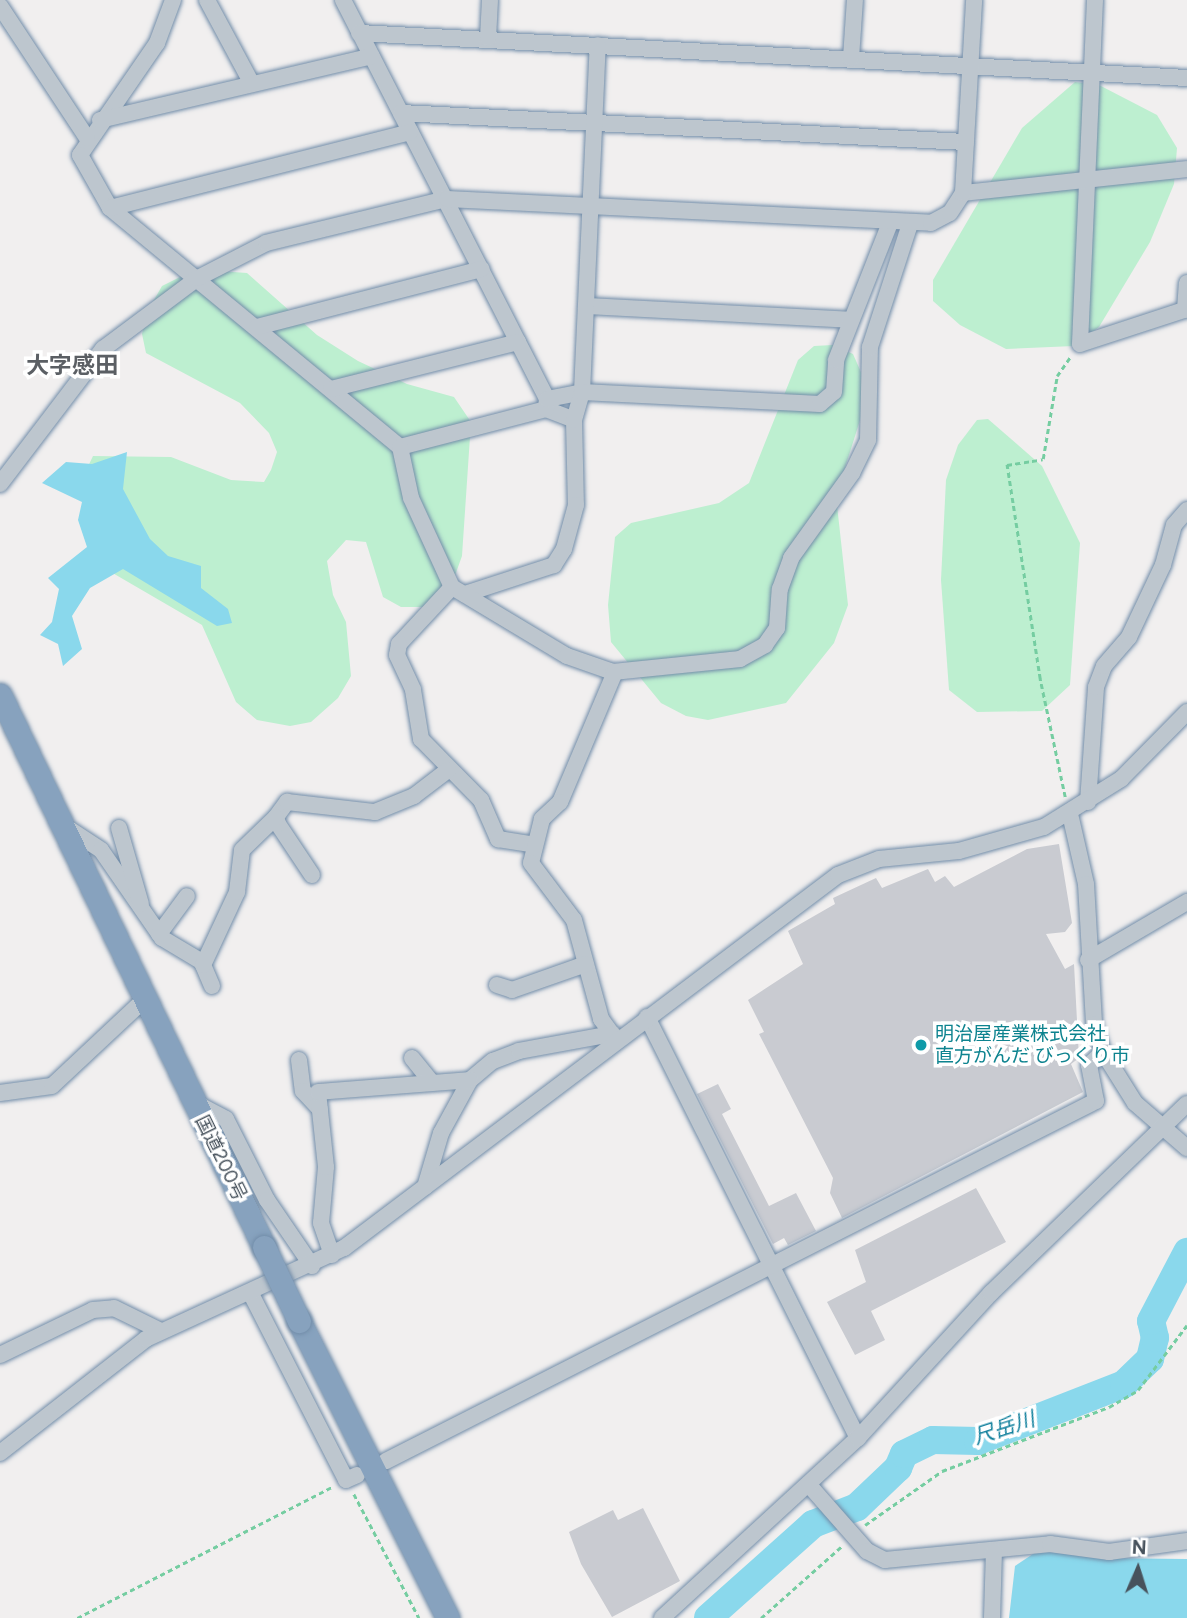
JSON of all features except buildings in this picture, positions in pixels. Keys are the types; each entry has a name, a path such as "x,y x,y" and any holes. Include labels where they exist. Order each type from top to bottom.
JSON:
{"highway":[{"name":"国道200号","path":"0,695 66,827 144,1000 299,1321 448,1618"}],"street":[{"path":"173,0 158,43 87,138 81,164 110,208 400,447 411,498 458,591 567,656 615,672 740,659 765,645 777,628 780,589 791,558 852,473 868,440 870,347 910,224"},
{"path":"207,0 252,84"},
{"path":"343,0 447,199 546,405 574,420"},
{"path":"488,38 490,0"},
{"path":"851,58 855,0"},
{"path":"0,484 103,349 198,278 266,243 447,199 930,223 950,213 963,193 974,0"},
{"path":"1095,0 1080,344 1186,310 1187,283"},
{"path":"0,6 87,138"},
{"path":"359,33 1187,78"},
{"path":"531,844 498,839 481,800 448,770 421,739 413,690 397,655 409,631 458,591 554,565 564,548 576,505 574,420 582,392 598,45"},
{"path":"100,120 372,56"},
{"path":"401,113 966,142"},
{"path":"110,208 411,132"},
{"path":"963,193 1187,169"},
{"path":"400,447 582,392 820,404 834,392 836,360 890,223"},
{"path":"257,327 482,269"},
{"path":"586,306 851,320"},
{"path":"331,390 518,342"},
{"path":"1088,802 1096,687 1104,666 1129,636 1163,565 1174,525 1187,510"},
{"path":"614,1037 601,1019 568,908 531,863 531,844 542,819 560,802 615,672"},
{"path":"0,1453 161,1331 332,1255 425,1187 614,1037 647,1017 838,875 878,859 959,851 1007,839 1070,814 1130,771 1187,712"},
{"path":"204,963 237,892 242,850 276,817 287,802 375,812 414,796 448,770"},
{"path":"1070,814 1086,884 1088,960 1094,1024 1103,1052 1135,1103 1159,1128 1187,1148"},
{"path":"276,817 312,875"},
{"path":"66,827 101,850 159,934 204,963 212,986"},
{"path":"118,828 145,916"},
{"path":"159,934 187,897"},
{"path":"1088,960 1187,902"},
{"path":"497,985 512,990 586,964"},
{"path":"0,1093 52,1086 144,1000"},
{"path":"647,1017 858,1438"},
{"path":"425,1187 441,1133 470,1080 493,1061 519,1051 614,1037"},
{"path":"386,1461 771,1263 1096,1101 1089,1065 1103,1052"},
{"path":"412,1058 432,1083"},
{"path":"299,1060 303,1091 320,1109"},
{"path":"332,1255 321,1223 326,1167 318,1092 470,1080"},
{"path":"194,1102 226,1119 267,1200 312,1266"},
{"path":"662,1618 858,1438 991,1293 1159,1128 1187,1104"},
{"path":"250,1292 352,1478"},
{"path":"0,1355 93,1310 124,1311 161,1331"},
{"path":"809,1485 851,1533 885,1560 1050,1544 1109,1552 1187,1541"},
{"path":"992,1618 994,1551"}],"path":[{"path":"1070,814 1040,679 1007,465 1043,459 1057,376 1080,344"},
{"path":"761,1618 851,1533 942,1471 1110,1407 1138,1390 1187,1325"},
{"path":"77,1618 352,1478 419,1618"}],"green space":[{"path":"1075,82 1099,85 1157,115 1177,148 1174,184 1150,242 1099,327 1074,346 1006,349 960,325 933,301 933,280 1022,128"},
{"path":"219,271 247,273 317,335 358,361 407,384 454,397 471,422 462,556 453,581 423,607 401,607 383,597 366,542 346,540 327,561 333,595 346,622 351,676 338,698 311,722 290,726 257,720 236,702 202,625 104,568 84,526 82,479 93,456 171,457 231,480 264,482 271,470 277,452 269,433 240,403 146,353 142,334 147,312 162,286 182,276"},
{"path":"833,345 853,354 864,379 862,414 836,496 848,605 834,643 786,703 708,720 686,716 661,703 611,642 608,605 615,537 631,523 719,503 749,483 798,360 814,346"},
{"path":"988,419 1042,466 1080,543 1070,685 1042,711 977,712 949,690 941,580 946,480 958,445 977,420"}],"water":[{"path":"127,452 123,489 150,539 168,556 201,566 201,588 228,609 232,623 217,626 123,569 90,588 72,616 82,649 63,666 58,644 40,635 52,622 59,589 48,578 87,547 78,520 82,502 42,483 66,462 92,464"},
{"path":"1039,1550 1099,1558 1187,1559 1187,1618 1009,1618 1015,1566"}],"waterway":[{"name":"尺岳川","path":"708,1618 813,1524 857,1507 898,1468 904,1454 933,1440 978,1441 1124,1384 1150,1359 1155,1338 1151,1321 1187,1252"}],"place":[{"name":"明治屋産業株式会社 直方がんだ びっくり市","path":"921,1045"}],"district":[{"name":"大字感田","path":"72,365"}]}
